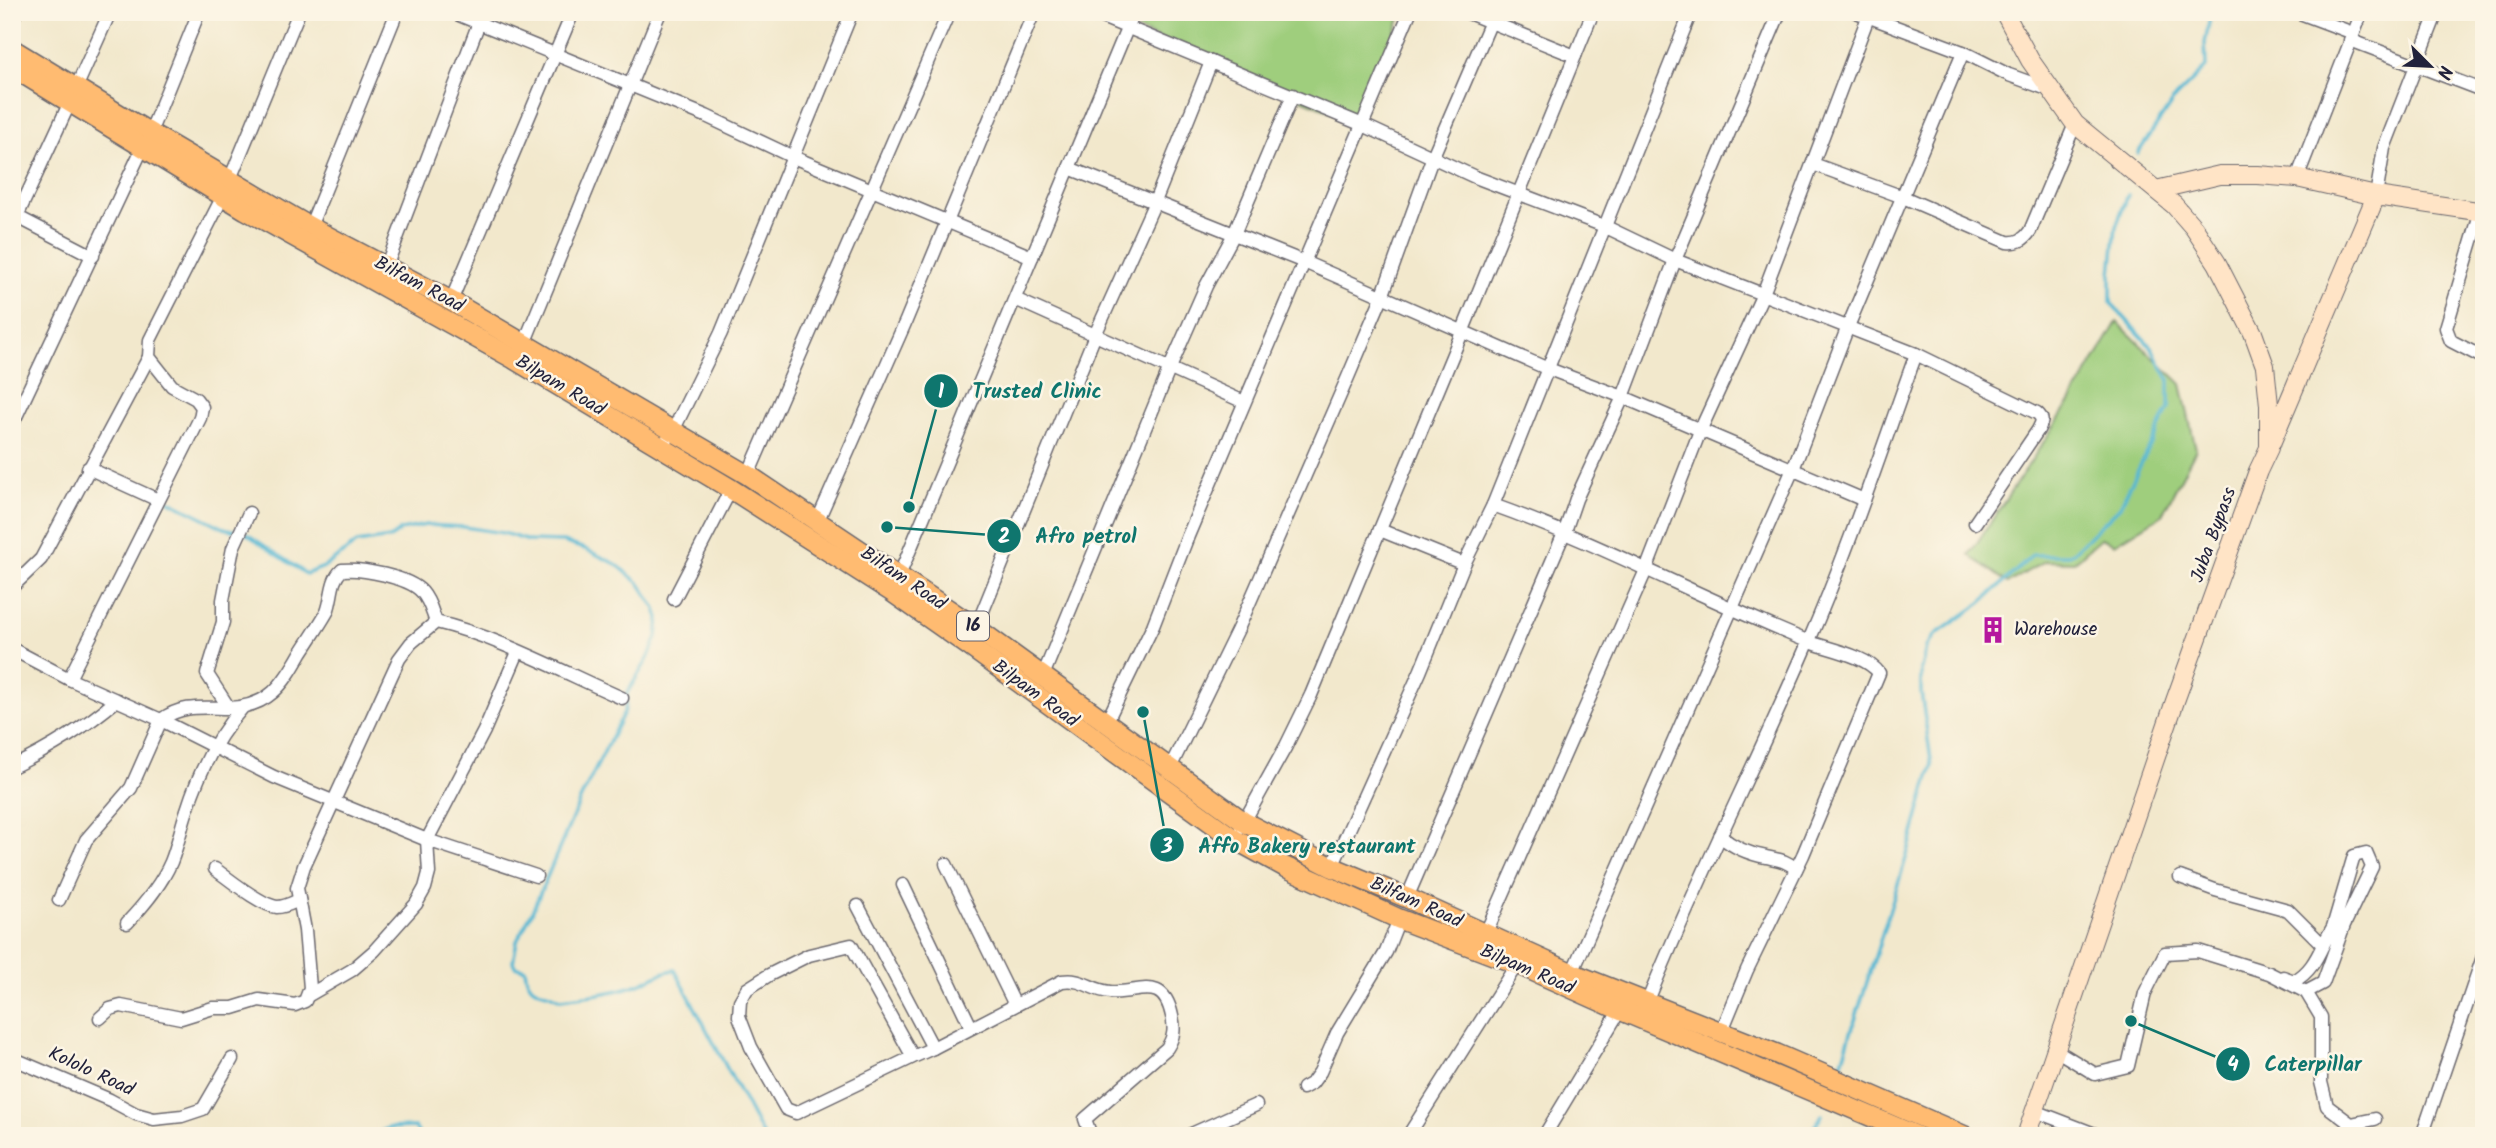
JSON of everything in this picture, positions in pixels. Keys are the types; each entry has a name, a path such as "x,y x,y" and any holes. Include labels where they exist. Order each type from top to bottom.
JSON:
{"main road":[{"name":"Juba Bypass","path":"2004,12 2030,60 2074,124 2156,190 2194,228 2217,263 2253,333 2265,366 2269,405 2269,448 2258,471 2175,701 2026,1136"},
{"name":"16","path":"12,49 73,95"},
{"name":"Bilpam Road","path":"12,67 73,95 226,188 304,244 514,359 668,439 731,489 892,592 1239,830 1285,867 1399,919 1517,964 1917,1136"},
{"path":"2156,190 2220,175 2297,178 2376,196 2483,208"},
{"name":"Bilfam Road","path":"226,188 310,227 451,301 524,344 668,439 748,475 976,628 1169,770 1239,830 1407,898 1572,973 1777,1054 1965,1136"},
{"path":"2269,448 2376,196"}],"street":[{"path":"12,22 16,12"},
{"path":"93,256 14,219 110,12"},
{"path":"12,425 146,140 200,12"},
{"path":"12,587 41,559 149,357 150,340 226,188 299,12"},
{"path":"310,227 397,12"},
{"path":"452,12 481,18 554,54 706,116 793,157 1032,257"},
{"path":"451,301 573,12"},
{"path":"524,344 660,12"},
{"path":"668,439 721,333 852,12"},
{"path":"748,475 949,12"},
{"path":"817,522 1034,12"},
{"path":"1090,12 1293,95 1475,177 1604,226 1675,261 1916,354 2029,408 2041,417 2042,422 1975,523"},
{"path":"899,576 1134,12"},
{"path":"1106,723 1153,626 1244,402 1410,12"},
{"path":"1466,12 1493,17 1575,56"},
{"path":"1239,830 1311,695 1464,330 1593,12"},
{"path":"1332,867 1420,673 1464,565 1493,505 1691,12"},
{"path":"1407,898 1565,531 1576,499 1623,397 1675,261 1780,12"},
{"path":"1856,12 1963,52 2009,75 2053,91"},
{"path":"2297,12 2417,66 2484,90"},
{"path":"2297,178 2362,12"},
{"path":"2376,196 2384,148 2437,12"},
{"path":"1485,935 1646,570 1700,431 1763,294 1869,15"},
{"path":"1169,770 1238,629 1382,297 1433,156 1493,17"},
{"path":"386,267 481,18"},
{"path":"1572,973 1793,469 1847,328 1963,52"},
{"path":"976,628 1095,335 1154,204 1211,62"},
{"path":"1042,678 1169,370 1206,286 1234,234 1293,95"},
{"path":"1813,164 1903,197 2007,242 2021,241 2030,231 2074,124"},
{"path":"1069,168 1304,262 1546,368 1623,397 1864,500"},
{"path":"2483,208 2446,328 2451,341 2484,358"},
{"path":"1015,299 1244,402"},
{"path":"1647,1003 1684,915 1809,642 1864,500 1916,354"},
{"path":"69,679 200,418 202,407 196,399 172,386 149,357"},
{"path":"88,468 158,500"},
{"path":"674,599 731,489"},
{"path":"1493,505 1565,531 1809,642 1868,663 1879,673 1796,869 1747,970 1721,1033"},
{"path":"229,708 208,674 223,622 223,600 233,548 249,513"},
{"path":"1380,530 1464,565"},
{"path":"59,900 86,840 131,788 161,720 181,709 203,706 243,707 270,695 286,680 327,612 331,603 332,587 342,570 352,569 384,576 421,590 430,604 436,622"},
{"path":"436,622 518,652 622,698"},
{"path":"309,995 298,888 304,866 399,659 411,643 436,622"},
{"path":"12,649 69,679 161,720 212,748 332,801 427,840 536,876"},
{"path":"100,1018 110,1009 121,1006 181,1018 213,1008 233,1008 259,1000 295,1005 352,970 374,951 416,904 425,888 429,873 427,840 484,731 518,652"},
{"path":"12,767 94,719 117,700"},
{"path":"127,923 159,885 171,863 187,810 212,748 243,707"},
{"path":"1720,836 1732,846 1765,857 1784,859 1796,869"},
{"path":"2054,1049 2095,1074 2128,1066 2145,993 2165,953 2198,951 2294,981 2303,976 2317,958 2333,927 2354,856 2366,853 2372,867 2344,925 2323,983 2306,992"},
{"path":"946,864 1014,1005"},
{"path":"215,869 262,901 274,906 280,907 299,900"},
{"path":"2180,877 2215,890 2288,910 2323,945"},
{"path":"903,885 971,1027"},
{"path":"858,906 933,1048"},
{"path":"1303,1088 1312,1083 1320,1072 1336,1033 1386,952 1399,919"},
{"path":"914,1057 851,945 809,955 769,975 747,989 740,1002 738,1016 751,1047 786,1109 796,1113 933,1048 1062,981 1074,979 1111,992 1151,989 1162,994 1168,1003 1173,1017 1172,1040 1167,1048 1085,1119 1091,1136"},
{"path":"2422,1136 2484,954"},
{"path":"1408,1136 1517,964"},
{"path":"2269,973 2306,992 2322,1017 2321,1082 2327,1106 2351,1124 2375,1119"},
{"path":"1544,1136 1620,1010"},
{"name":"Kololo Road","path":"12,1058 136,1114 154,1119 182,1116 202,1109 232,1059"},
{"path":"1188,1136 1256,1105"},
{"path":"2035,1111 2100,1136"}],"green space":[{"path":"1144,12 1403,12 1356,122 1136,29"},
{"path":"2117,322 2181,384 2196,449 2162,515 2115,544 2101,538 2074,562 2045,561 2008,583 1969,555 2070,402"}],"waterway":[{"path":"2138,153 2175,98 2206,67 2205,43 2211,12"},
{"path":"1839,1071 1932,766 1921,692 1921,669 1926,647 1935,635 1981,603 2033,555 2070,555 2119,508 2169,408 2169,379 2152,348 2111,303 2116,226 2128,195"},
{"path":"164,498 224,528 236,531"},
{"path":"244,532 306,574 324,567 357,543 390,538 401,530 426,525 464,527 503,533 529,541 563,542 585,549 616,564 640,584 659,618 657,637 648,659 627,693 625,710 580,800 517,941 513,962 515,966 525,969 529,984 560,999 624,989 675,970 763,1136"},
{"path":"1809,1136 1822,1115"},
{"path":"372,1136 388,1128 415,1127 420,1136"}],"place":[{"name":"Trusted Clinic","path":"909,507"},
{"name":"Afro petrol","path":"887,527"},
{"name":"Warehouse","path":"1993,630"},
{"name":"Affo Bakery restaurant","path":"1143,712"},
{"name":"Caterpillar","path":"2131,1021"}]}
